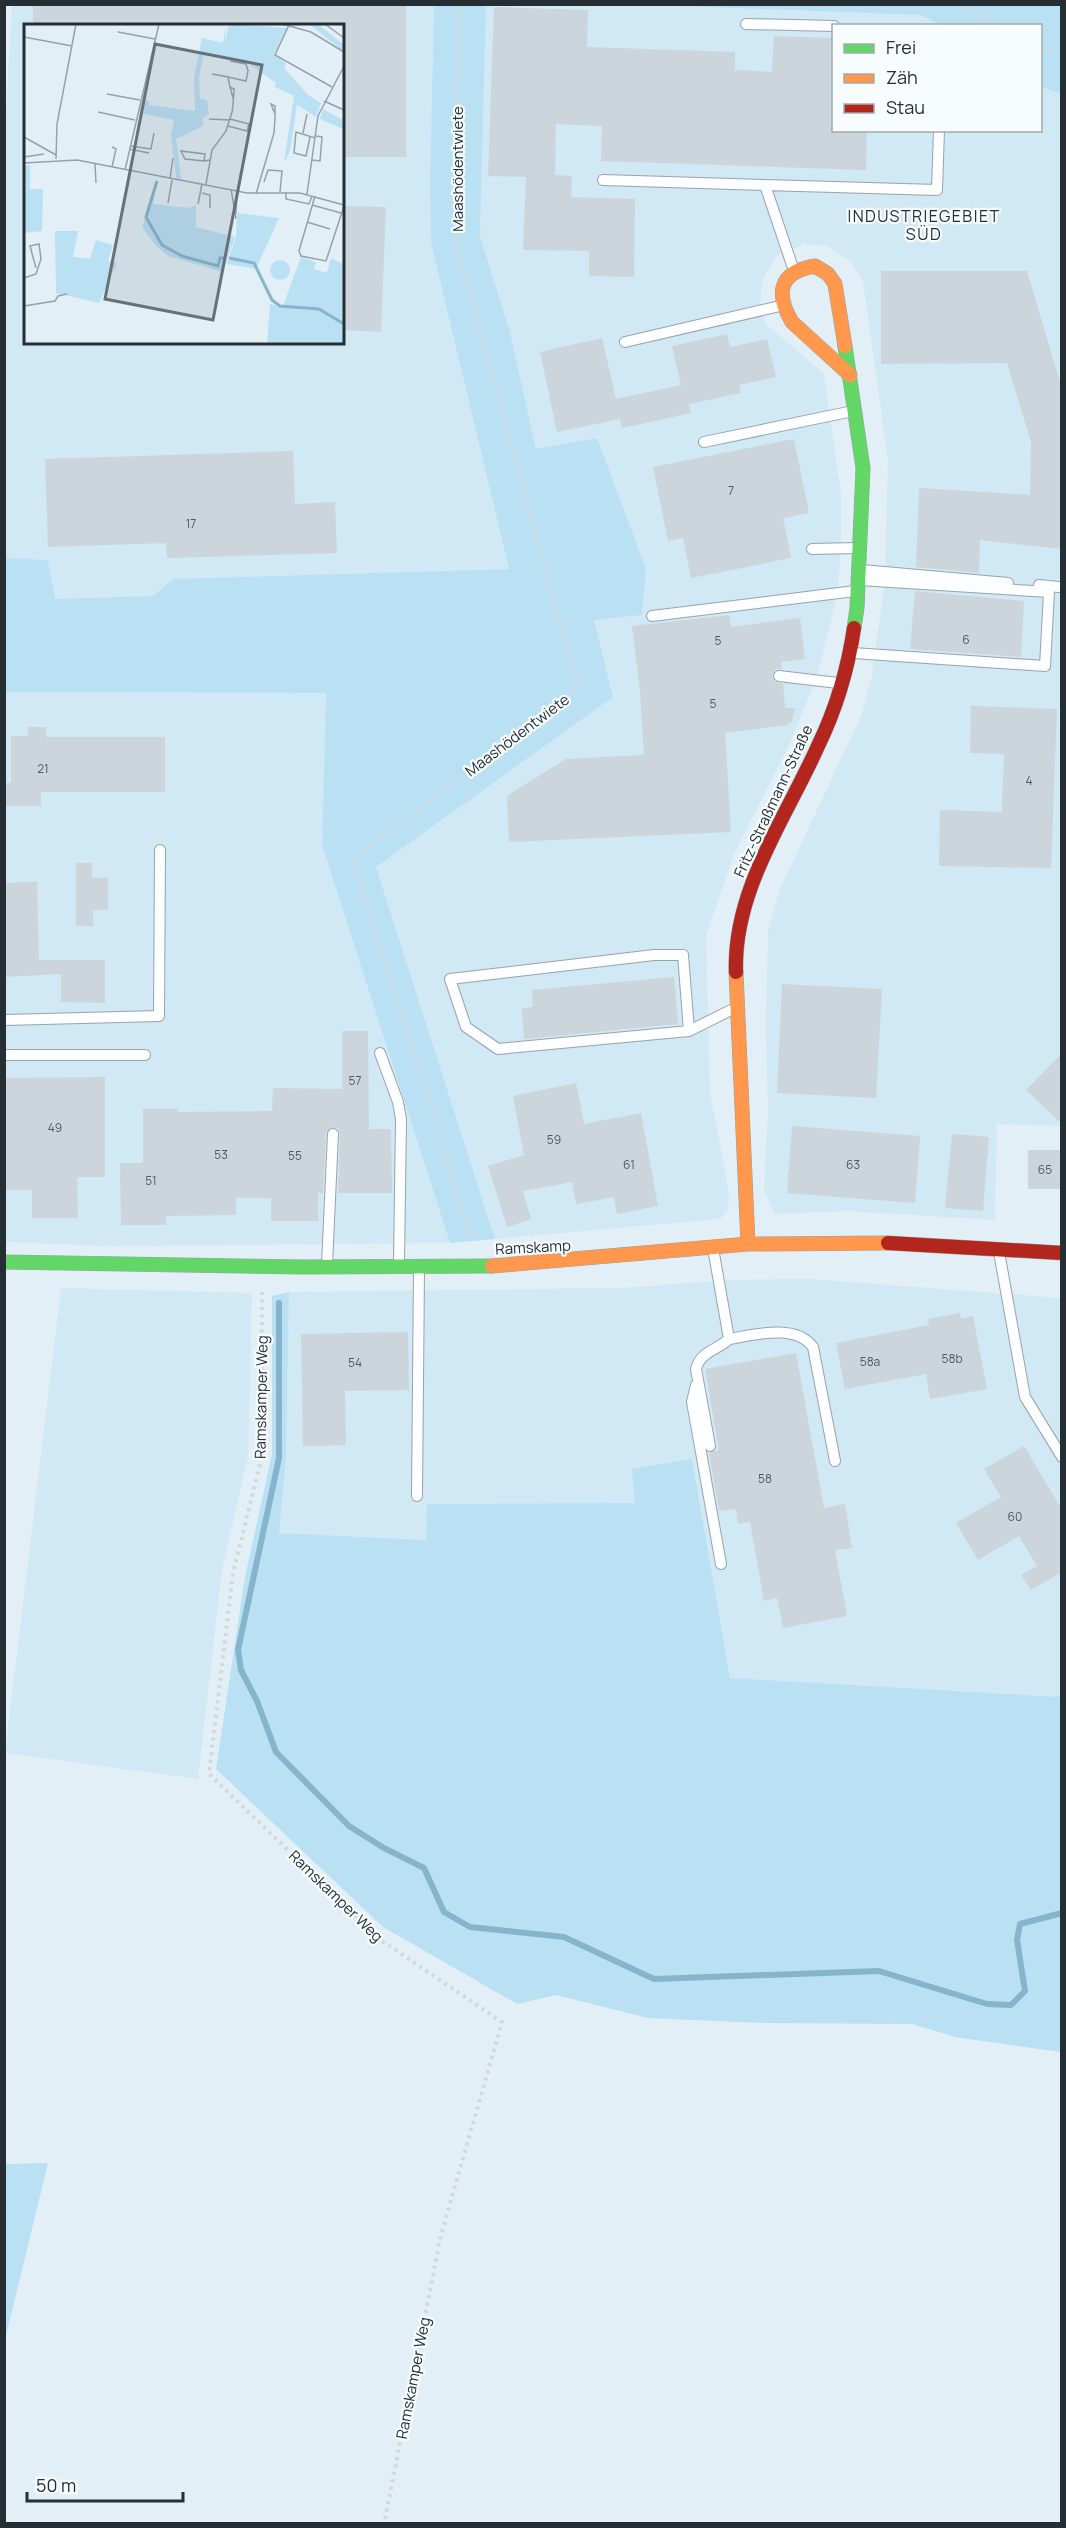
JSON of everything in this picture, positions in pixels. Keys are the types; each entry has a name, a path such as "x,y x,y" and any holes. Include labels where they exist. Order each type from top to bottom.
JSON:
{"street":[{"name":"Fritz-Straßmann-Straße","path":"748,1245 736,965 742,912 759,866 819,745 841,683 850,652 860,548 863,468 838,296 833,280 815,266 794,271"},
{"path":"794,271 782,285 783,305 792,322 850,375"},
{"name":"Ramskamp","path":"4,1262 262,1267 480,1266 553,1263 748,1245 823,1243 998,1249 1061,1254"}],"lane":[{"path":"746,24 832,26"},
{"path":"603,180 937,190 939,132"},
{"path":"765,185 794,271"},
{"path":"625,342 783,305"},
{"path":"704,442 856,410"},
{"path":"812,549 860,548"},
{"path":"850,652 1045,666 1048,592 858,580"},
{"path":"652,616 858,580 1059,587"},
{"path":"779,676 841,683"},
{"path":"4,1020 159,1016 160,850"},
{"path":"690,1031 682,955 654,955 450,979 466,1027 498,1049 690,1031 738,1006"},
{"path":"380,1053 398,1102 401,1119 399,1267"},
{"path":"4,1055 145,1055"},
{"path":"327,1267 333,1134"},
{"path":"713,1248 729,1339"},
{"path":"998,1249 1025,1397 1062,1457"},
{"path":"417,1496 419,1266"},
{"path":"710,1446 698,1379 698,1361 729,1339 771,1333 796,1334 807,1339 813,1347 835,1461"},
{"path":"698,1379 692,1402 721,1564"}],"path":[{"name":"Maashödentwiete","path":"458,4 456,244 578,688 353,859 480,1266"},
{"path":"956,4 995,24"},
{"path":"1042,46 1062,56"},
{"name":"Ramskamper Weg","path":"262,1267 261,1460 233,1574 209,1774 382,1941 502,2022 441,2235 384,2523"}],"shaded area":[{"path":"12,5 434,5 431,243 509,569 173,579 153,596 54,599 48,560 5,558 4,149"},
{"path":"434,5 486,5 480,236 510,332 536,449 597,438 646,569 642,615 594,620 613,697 376,867 495,1239 450,1243 322,845 326,693 4,692 5,558 48,560 55,599 153,596 173,579 509,569 431,243"},
{"path":"486,5 652,5 922,15 937,24 832,24 832,132 1042,132 1042,87 1061,94 1061,1126 997,1124 995,1220 847,1211 775,1214 764,1189 768,1111 766,1027 768,932 780,889 861,716 872,675 885,580 888,461 863,281 851,262 827,246 804,244 776,256 762,281 760,305 766,324 824,374 841,494 838,592 817,677 790,743 734,854 706,936 710,1093 729,1192 728,1211 720,1219 495,1239 376,867 613,697 594,620 642,615 646,569 536,449 510,332 480,236"},
{"path":"652,5 1061,5 1061,94 1042,87 1042,24 937,24 922,15"},
{"path":"4,692 326,693 322,845 450,1243 109,1246 5,1242"},
{"path":"810,1279 1061,1298 1061,1697 730,1678 692,1459 635,1503 428,1504 427,1540 279,1533 286,1457 289,1292 621,1288 729,1280"},
{"path":"61,1288 252,1293 248,1456 222,1570 198,1779 5,1753"},
{"path":"289,1292 286,1457 279,1533 426,1540 427,1504 635,1503 632,1469 692,1459 730,1678 1061,1697 1061,2052 955,2037 912,2024 766,2023 648,2018 556,1995 517,2004 383,1927 216,1769 245,1577 272,1454 272,1296"},
{"path":"48,2163 5,2340 5,2164"}],"building":[{"path":"33,4 406,4 406,157 344,157 344,24 33,24"},
{"path":"494,7 588,10 587,47 735,52 735,70 772,72 774,36 832,38 832,132 867,132 866,170 601,161 602,126 556,124 555,175 572,176 571,197 635,199 634,277 589,276 589,251 523,250 526,177 488,176"},
{"path":"344,206 386,207 381,332 344,330"},
{"path":"881,271 1027,271 1062,389 1062,549 980,540 979,573 916,567 919,488 1030,495 1031,442 1007,363 881,364"},
{"path":"727,334 730,347 767,339 776,377 739,385 741,393 689,404 691,413 622,428 620,419 557,432 540,352 602,338 616,399 681,385 672,346"},
{"path":"794,439 809,513 783,518 791,558 691,578 683,538 668,541 653,467"},
{"path":"293,451 295,504 335,502 337,553 167,558 166,543 48,547 45,459"},
{"path":"915,591 1024,601 1021,657 910,649"},
{"path":"729,615 731,627 800,618 805,659 781,662 782,669 776,669 772,675 774,682 783,684 785,708 795,708 792,721 787,725 725,733 731,832 509,842 507,796 566,759 644,755 640,690 632,626"},
{"path":"971,706 1057,709 1051,868 939,866 940,810 1002,812 1004,754 970,753"},
{"path":"28,727 46,727 46,737 165,737 165,792 41,792 41,806 4,806 4,783 11,783 11,736 28,736"},
{"path":"76,863 92,863 92,878 108,878 108,910 93,910 93,926 76,926"},
{"path":"37,882 39,960 105,960 105,1003 61,1002 61,974 4,977 4,883"},
{"path":"674,977 678,1024 524,1039 522,1008 533,1007 532,990"},
{"path":"782,984 882,989 876,1098 777,1093"},
{"path":"342,1031 368,1031 369,1129 391,1129 392,1193 338,1193 340,1134 338,1128 333,1127 326,1133 323,1193 318,1193 318,1221 271,1221 271,1198 236,1198 236,1215 166,1216 166,1225 121,1225 120,1163 143,1163 143,1109 178,1109 178,1112 272,1111 273,1088 342,1089"},
{"path":"1062,1053 1062,1124 1026,1090"},
{"path":"105,1077 105,1177 77,1177 78,1218 32,1218 32,1190 4,1190 4,1078"},
{"path":"576,1083 584,1124 641,1113 658,1206 617,1214 614,1197 576,1204 572,1182 523,1191 531,1219 507,1227 488,1166 524,1155 513,1096"},
{"path":"792,1126 920,1136 915,1203 787,1193"},
{"path":"952,1134 989,1137 983,1211 945,1208"},
{"path":"1028,1150 1062,1150 1062,1189 1028,1189"},
{"path":"960,1313 961,1319 973,1316 987,1389 930,1399 926,1374 845,1389 836,1343 929,1325 928,1319"},
{"path":"408,1332 409,1390 345,1391 346,1445 303,1446 301,1334"},
{"path":"796,1353 824,1508 845,1504 852,1548 835,1550 847,1616 783,1628 777,1598 764,1601 750,1522 738,1524 736,1509 719,1511 709,1453 719,1450 705,1369"},
{"path":"1024,1446 1062,1510 1062,1572 1031,1590 1021,1575 1037,1566 1019,1536 978,1560 956,1523 1001,1497 984,1469"}],"waterway":[{"path":"279,1303 279,1458 238,1650 241,1670 257,1701 276,1752 349,1826 384,1848 424,1868 444,1912 470,1927 564,1937 654,1979 879,1971 987,2004 1011,2005 1025,1991 1017,1940 1020,1924 1062,1913"}],"traffic: fast":[{"path":"845,346 863,468 857,608 854,628"},
{"path":"4,1262 304,1267 492,1266"}],"traffic: slow":[{"path":"845,346 835,284 828,274 815,266 794,273 787,279 782,293 783,302 792,322 850,375"},
{"path":"736,972 748,1244"},
{"path":"492,1266 748,1244 888,1243"}],"traffic: jam":[{"path":"736,972 737,942 752,883 830,718 845,673 854,628"},
{"path":"888,1243 1062,1253"}],"district":[{"name":"INDUSTRIEGEBIET SÜD","path":"924,225"}]}
